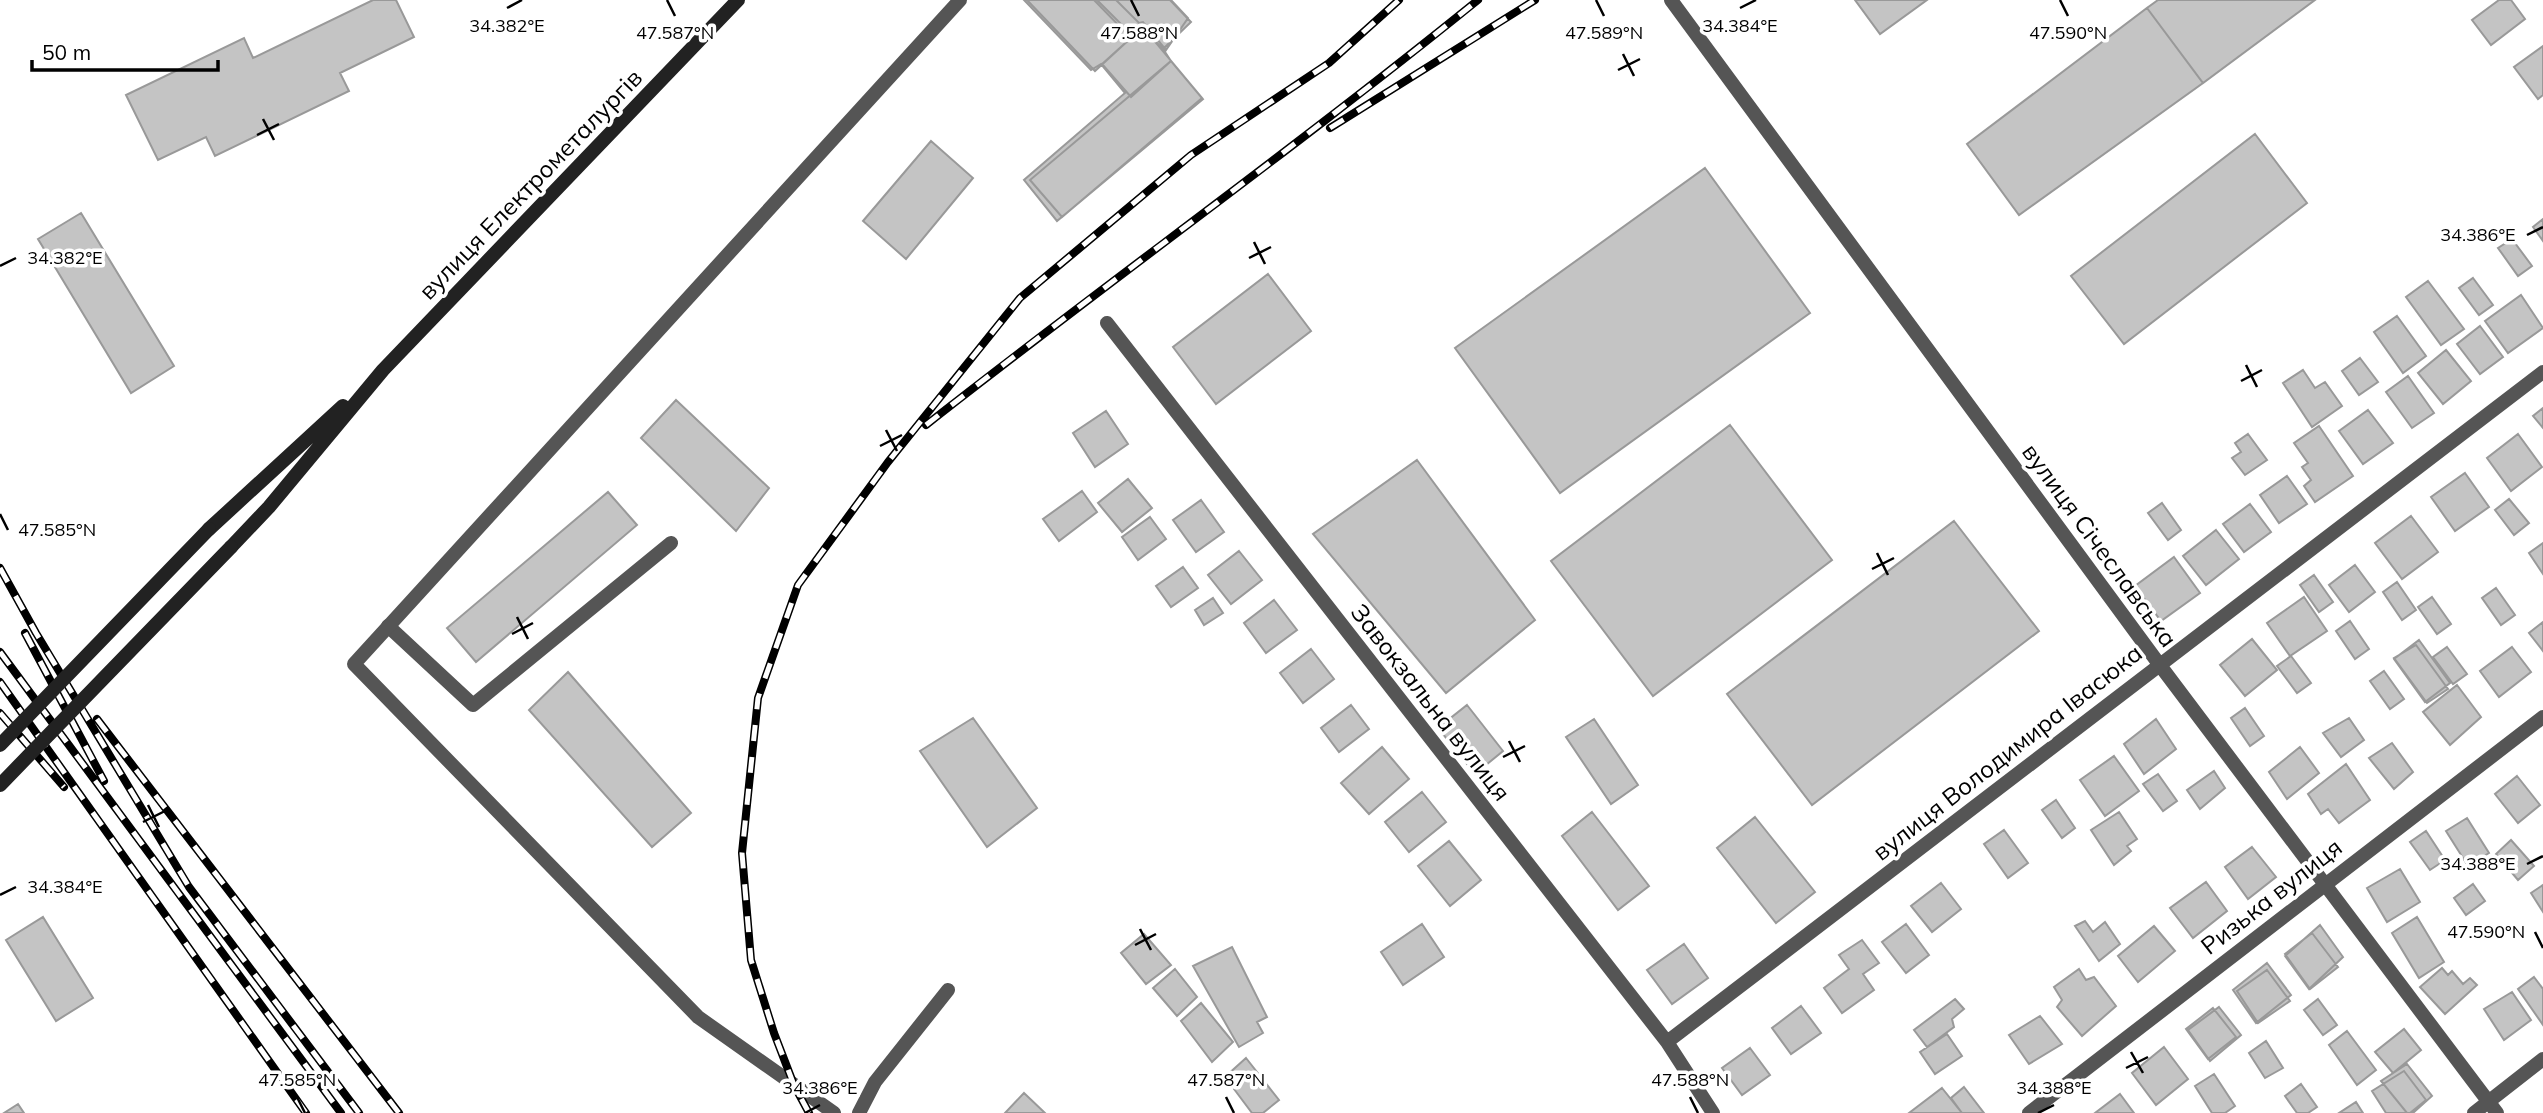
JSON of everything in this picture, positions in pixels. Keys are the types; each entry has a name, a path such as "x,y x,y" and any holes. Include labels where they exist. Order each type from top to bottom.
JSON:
{"main road":[{"name":"вулиця Електрометалургів","path":"383,370 738,0"},
{"path":"0,745 209,529 383,370"},
{"path":"0,785 269,507 383,370"}],"street":[{"path":"834,1113 698,1017 354,664 960,0"},
{"name":"вулиця Січеславська","path":"1671,0 2159,664 2493,1107"},
{"name":"Завокзальна вулиця","path":"1107,323 1667,1042 1713,1113"},
{"name":"вулиця Володимира Івасюка","path":"1667,1042 2543,372"},
{"path":"388,626 472,705 671,543"},
{"name":"Ризька вулиця","path":"2029,1113 2543,717"},
{"path":"859,1113 876,1082 948,990"},
{"path":"2474,1113 2493,1107 2543,1059"}],"building":[{"path":"373,0 396,0 414,37 340,73 349,91 215,156 206,137 158,160 126,95 244,38 253,58"},
{"path":"1024,0 1097,0 1131,34 1142,26 1203,99 1057,221 1024,180 1125,93 1101,64 1091,70"},
{"path":"1027,0 1094,0 1131,38 1095,71"},
{"path":"1094,0 1170,0 1191,22 1163,49 1142,28 1131,38"},
{"path":"1116,0 1171,0 1188,18 1166,50 1143,22 1139,23"},
{"path":"1855,0 1927,0 1880,34"},
{"path":"2158,0 2315,0 2203,83 2147,8"},
{"path":"2499,0 2511,0 2525,19 2491,45 2472,20"},
{"path":"2147,8 2203,83 2019,215 1967,144"},
{"path":"1142,28 1171,61 1131,97 1102,64"},
{"path":"2543,46 2543,95 2538,99 2514,67"},
{"path":"1171,61 1202,98 1062,217 1030,180"},
{"path":"2255,134 2307,203 2124,344 2071,276"},
{"path":"931,141 973,178 906,259 863,221"},
{"path":"1705,168 1810,313 1560,493 1455,348"},
{"path":"81,213 174,366 131,393 38,239"},
{"path":"2543,219 2543,241 2533,227"},
{"path":"2512,239 2532,266 2518,276 2498,248"},
{"path":"1268,274 1311,331 1216,404 1173,347"},
{"path":"2473,278 2493,305 2479,315 2459,288"},
{"path":"2428,281 2464,329 2441,345 2406,297"},
{"path":"2521,295 2543,328 2508,353 2485,321"},
{"path":"2397,316 2426,356 2403,373 2374,332"},
{"path":"2480,326 2503,357 2480,374 2457,344"},
{"path":"2446,350 2471,381 2443,404 2418,373"},
{"path":"2360,358 2378,382 2359,395 2342,371"},
{"path":"2303,370 2315,388 2325,382 2342,406 2312,427 2283,383"},
{"path":"2408,376 2434,413 2412,428 2386,392"},
{"path":"676,400 769,488 736,531 641,438"},
{"path":"2543,408 2543,428 2533,416"},
{"path":"2368,410 2393,443 2363,464 2339,431"},
{"path":"1106,411 1128,444 1095,467 1073,433"},
{"path":"1730,425 1832,560 1653,696 1551,561"},
{"path":"2319,426 2353,476 2315,502 2304,486 2311,480 2302,467 2308,463 2294,443"},
{"path":"2248,434 2267,460 2245,475 2232,458 2241,452 2235,443"},
{"path":"2518,434 2542,467 2511,491 2487,458"},
{"path":"1417,460 1535,620 1446,693 1313,534"},
{"path":"2465,473 2489,507 2455,531 2431,497"},
{"path":"2287,476 2307,504 2279,523 2260,495"},
{"path":"1128,479 1152,508 1122,532 1098,503"},
{"path":"1082,491 1097,512 1059,541 1043,519"},
{"path":"608,492 637,525 476,662 447,628"},
{"path":"2509,499 2529,523 2514,535 2495,510"},
{"path":"1201,500 1224,532 1196,552 1173,520"},
{"path":"2162,503 2181,530 2168,540 2148,513"},
{"path":"2250,504 2271,532 2244,552 2223,524"},
{"path":"2411,516 2438,552 2402,579 2375,543"},
{"path":"1150,517 1166,539 1138,560 1122,537"},
{"path":"1954,521 2039,631 1812,805 1727,694"},
{"path":"2216,530 2239,559 2206,585 2183,556"},
{"path":"2543,543 2543,574 2529,553"},
{"path":"1239,551 1262,580 1231,604 1208,575"},
{"path":"2174,557 2200,593 2161,621 2135,586"},
{"path":"2355,565 2375,592 2349,612 2329,585"},
{"path":"1183,567 1198,588 1171,607 1156,586"},
{"path":"2314,575 2333,602 2319,612 2300,585"},
{"path":"2397,582 2416,610 2402,620 2383,592"},
{"path":"2496,588 2515,615 2501,625 2482,598"},
{"path":"2304,597 2327,631 2290,656 2267,623"},
{"path":"2432,597 2451,624 2437,634 2418,607"},
{"path":"1213,598 1223,613 1204,625 1195,610"},
{"path":"1274,600 1297,630 1266,653 1244,623"},
{"path":"2350,621 2369,649 2355,659 2336,631"},
{"path":"2543,622 2543,651 2529,633"},
{"path":"2252,639 2277,670 2245,696 2220,665"},
{"path":"2419,640 2450,683 2425,702 2394,659"},
{"path":"2416,645 2448,689 2427,703 2394,658"},
{"path":"2447,647 2467,674 2453,684 2433,657"},
{"path":"2512,647 2531,672 2499,697 2480,671"},
{"path":"1311,649 1334,679 1303,703 1280,673"},
{"path":"2291,656 2311,683 2297,693 2277,666"},
{"path":"2384,671 2404,699 2390,709 2370,681"},
{"path":"568,672 691,813 652,847 529,710"},
{"path":"2457,685 2481,717 2450,745 2423,712"},
{"path":"1351,705 1369,729 1339,752 1321,728"},
{"path":"1467,705 1503,751 1475,774 1438,728"},
{"path":"2245,708 2264,736 2250,746 2231,718"},
{"path":"973,718 1037,808 987,847 920,751"},
{"path":"2349,718 2364,740 2341,757 2323,733"},
{"path":"1594,719 1638,785 1611,804 1566,737"},
{"path":"2156,719 2176,749 2144,774 2124,744"},
{"path":"2392,743 2413,772 2394,789 2369,758"},
{"path":"1382,747 1409,779 1369,814 1341,783"},
{"path":"2300,747 2319,773 2287,799 2269,772"},
{"path":"2114,756 2139,791 2105,816 2080,780"},
{"path":"2346,764 2370,800 2339,823 2328,809 2321,814 2308,794"},
{"path":"2214,771 2225,788 2200,809 2187,790"},
{"path":"2158,774 2177,801 2163,811 2143,784"},
{"path":"2517,776 2540,805 2518,823 2495,794"},
{"path":"1422,792 1446,822 1409,852 1385,822"},
{"path":"2056,800 2075,828 2062,838 2042,810"},
{"path":"1592,812 1649,886 1618,910 1562,836"},
{"path":"2119,812 2137,839 2127,846 2131,851 2114,865 2091,830"},
{"path":"1755,817 1815,892 1776,923 1717,848"},
{"path":"2467,818 2489,853 2468,866 2446,831"},
{"path":"2004,830 2028,863 2008,878 1984,844"},
{"path":"2426,831 2445,860 2430,870 2410,842"},
{"path":"2511,840 2534,866 2518,880 2496,854"},
{"path":"1449,841 1481,880 1450,906 1418,866"},
{"path":"2252,847 2276,877 2248,899 2225,867"},
{"path":"2400,869 2420,902 2387,922 2367,888"},
{"path":"2206,882 2227,911 2193,938 2170,908"},
{"path":"1941,883 1961,909 1932,932 1911,906"},
{"path":"2473,884 2485,901 2466,915 2454,898"},
{"path":"2543,885 2543,912 2531,893"},
{"path":"43,917 93,998 56,1021 6,940"},
{"path":"2417,917 2444,962 2419,978 2392,933"},
{"path":"2085,921 2093,932 2105,922 2120,944 2099,961 2075,926"},
{"path":"1422,924 1444,957 1403,985 1381,952"},
{"path":"1906,924 1929,955 1906,973 1882,942"},
{"path":"2320,925 2343,957 2309,989 2285,956"},
{"path":"2154,926 2175,951 2138,982 2118,956"},
{"path":"2312,933 2338,967 2310,989 2285,954"},
{"path":"1144,934 1171,965 1146,984 1121,953"},
{"path":"1862,940 1879,963 1863,974 1874,990 1842,1013 1824,988 1849,969 1839,955"},
{"path":"1684,944 1708,978 1672,1004 1647,970"},
{"path":"1232,947 1267,1017 1257,1022 1263,1033 1239,1047 1193,966"},
{"path":"2267,963 2291,995 2256,1023 2233,990"},
{"path":"2442,968 2448,975 2452,971 2463,984 2470,978 2477,985 2445,1014 2420,987"},
{"path":"1175,969 1197,997 1177,1016 1153,988"},
{"path":"2079,969 2086,980 2094,977 2116,1006 2082,1036 2057,1007 2062,1000 2054,987"},
{"path":"2267,970 2290,1001 2258,1023 2237,991"},
{"path":"2534,977 2543,989 2543,1025 2518,989"},
{"path":"2512,992 2531,1020 2504,1040 2484,1009"},
{"path":"1955,999 1964,1009 1952,1019 1954,1027 1927,1047 1914,1030"},
{"path":"2318,999 2337,1025 2323,1035 2304,1010"},
{"path":"1201,1003 1233,1042 1212,1062 1181,1021"},
{"path":"1801,1006 1821,1033 1791,1054 1772,1028"},
{"path":"2219,1007 2241,1035 2210,1061 2188,1030"},
{"path":"2213,1008 2236,1037 2208,1059 2186,1029"},
{"path":"2040,1016 2062,1044 2029,1064 2009,1035"},
{"path":"2404,1029 2421,1050 2393,1073 2375,1052"},
{"path":"2347,1031 2376,1070 2357,1085 2329,1045"},
{"path":"1947,1034 1962,1056 1935,1074 1920,1052"},
{"path":"2266,1041 2283,1068 2265,1078 2249,1053"},
{"path":"2164,1047 2188,1079 2156,1105 2132,1073"},
{"path":"1750,1048 1770,1075 1742,1095 1722,1068"},
{"path":"1246,1058 1279,1100 1263,1113 1252,1113 1225,1077"},
{"path":"2407,1064 2432,1096 2413,1113 2407,1113 2381,1081"},
{"path":"2404,1071 2426,1100 2410,1113 2386,1113 2372,1091"},
{"path":"2214,1074 2235,1106 2225,1113 2212,1113 2195,1086"},
{"path":"2301,1084 2317,1107 2308,1113 2297,1113 2285,1096"},
{"path":"1964,1087 1984,1113 1962,1113 1951,1098"},
{"path":"1942,1088 1962,1113 1909,1113"},
{"path":"1024,1093 1045,1113 1005,1113"},
{"path":"2120,1094 2134,1113 2095,1113"},
{"path":"2356,1102 2363,1113 2339,1113"},
{"path":"18,1104 24,1113 4,1113"}],"railway":[{"path":"809,1113 794,1085 774,1033 751,960 742,853 758,698 798,585 888,462 1020,298 1191,155 1329,63 1399,0"},
{"path":"926,425 1342,108 1478,0"},
{"path":"1330,128 1535,0"},
{"path":"0,568 36,633 189,887 359,1113"},
{"path":"25,633 104,781"},
{"path":"0,652 341,1113"},
{"path":"0,682 306,1113"},
{"path":"0,713 64,787"},
{"path":"97,719 399,1113"}]}
